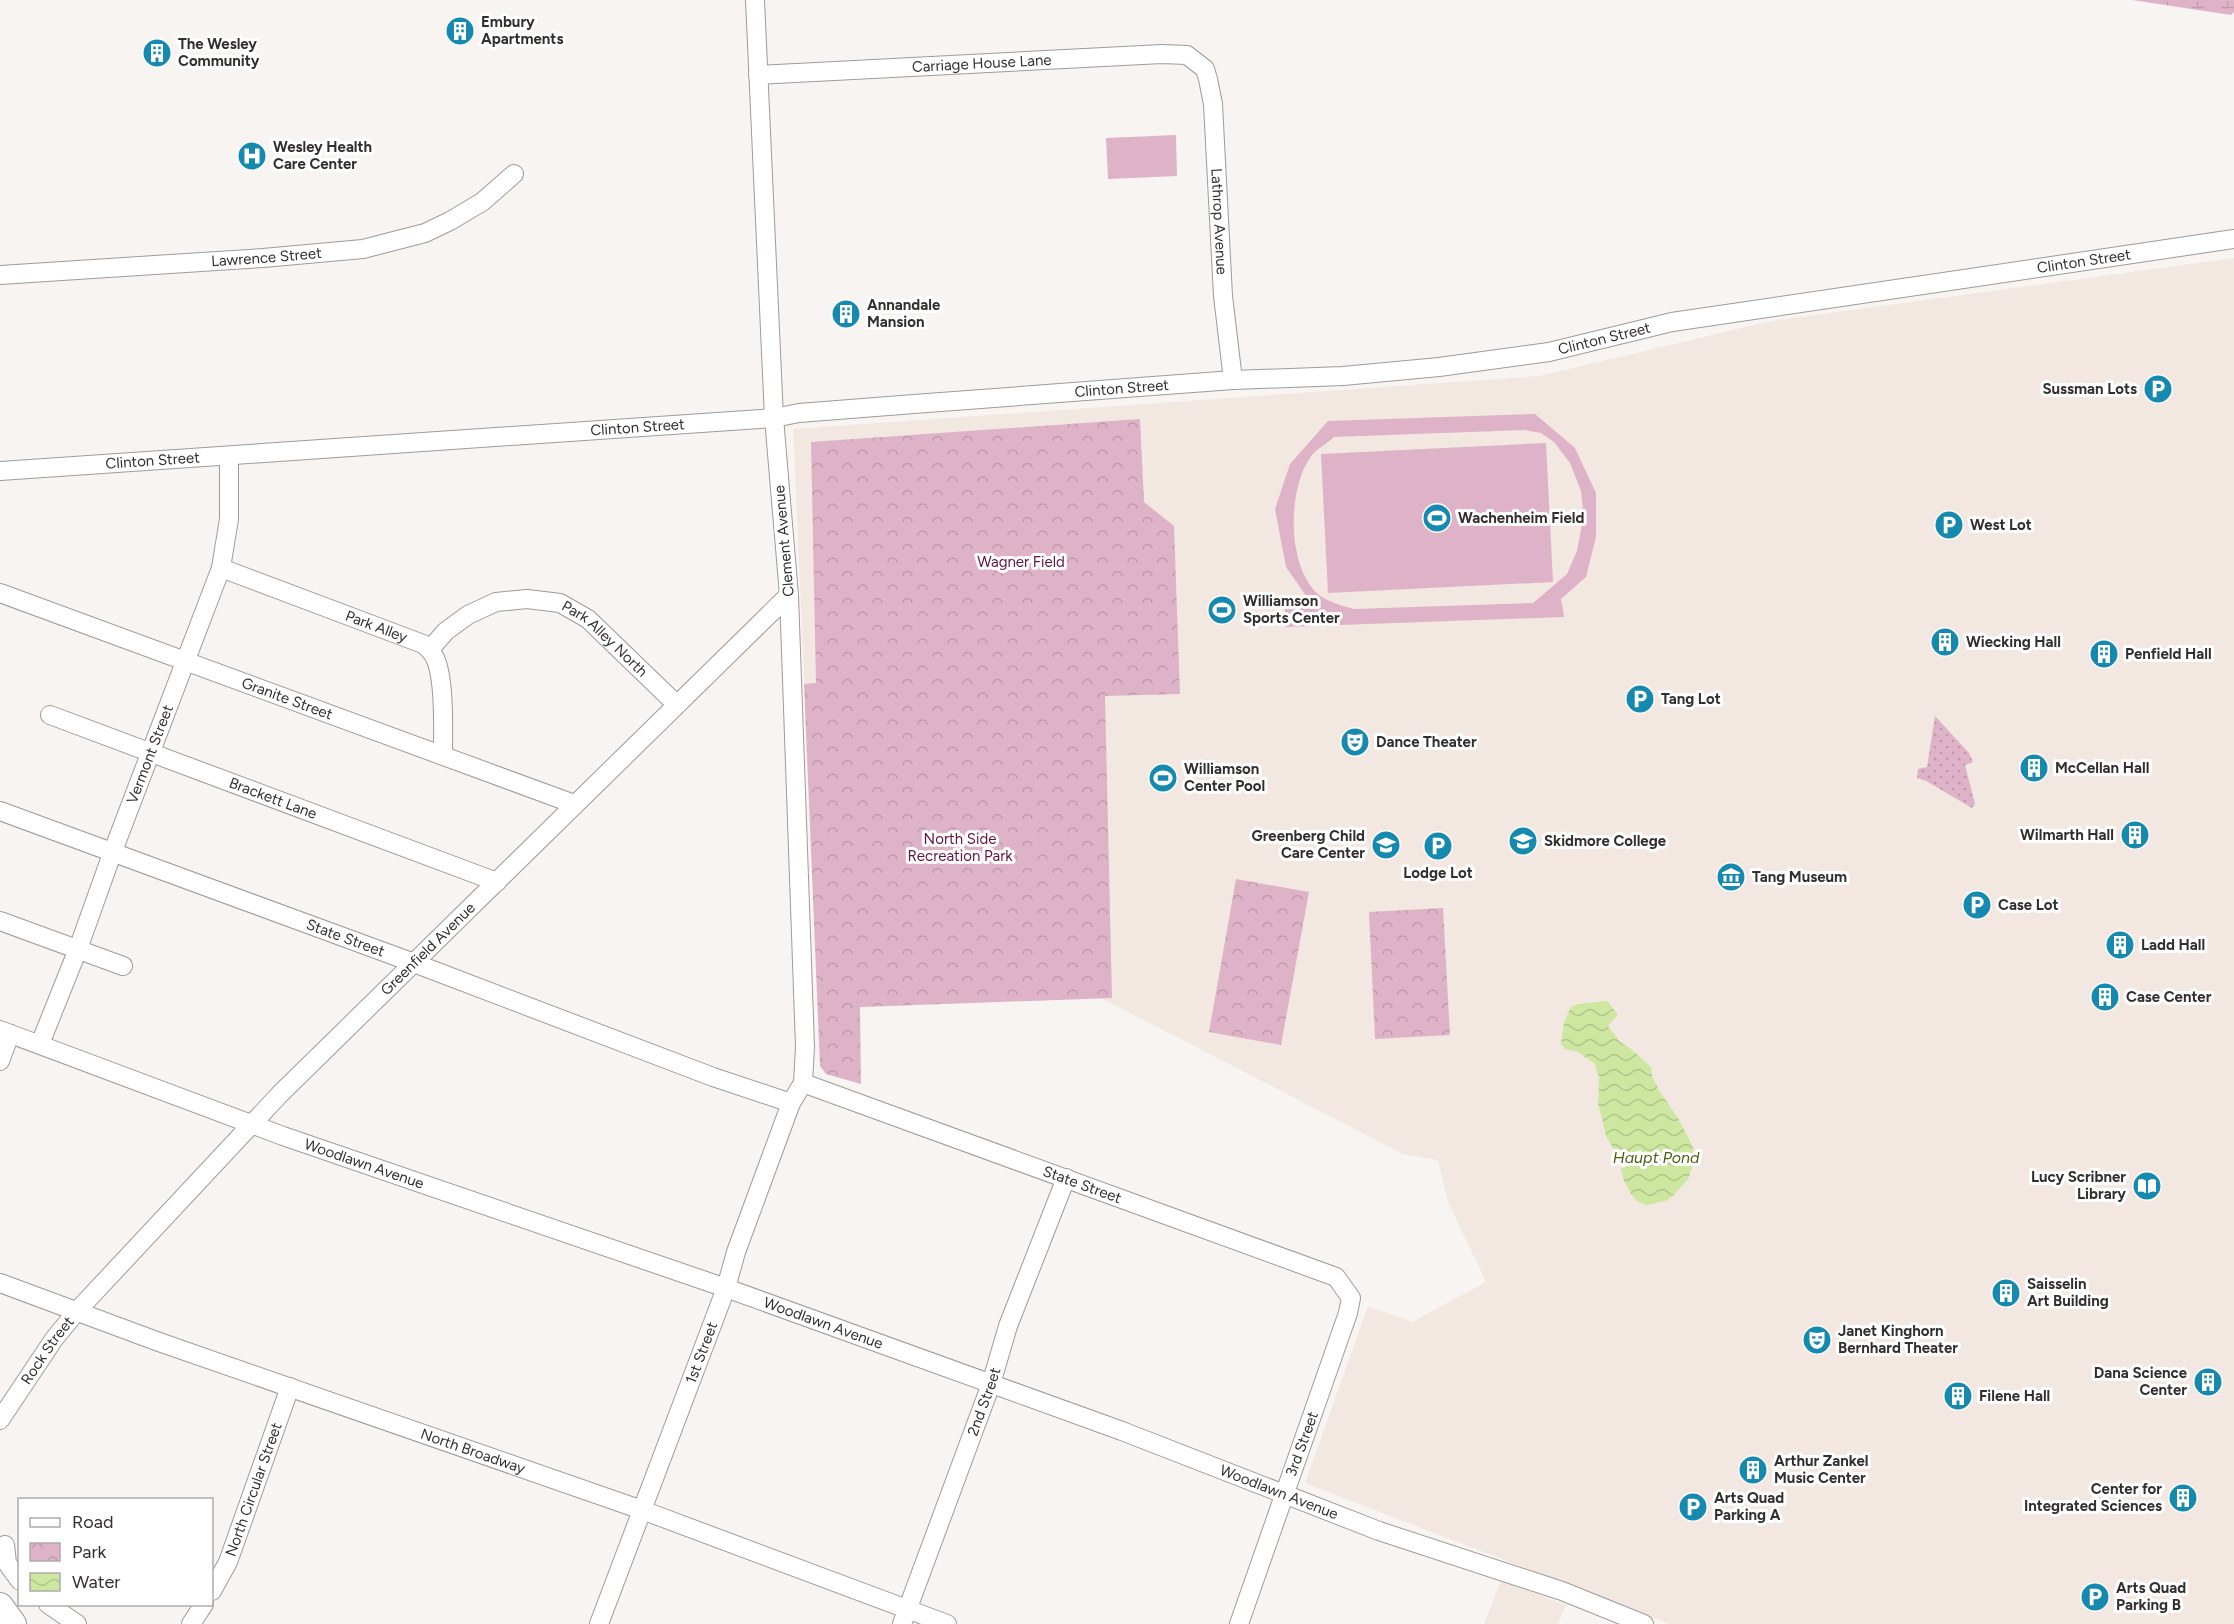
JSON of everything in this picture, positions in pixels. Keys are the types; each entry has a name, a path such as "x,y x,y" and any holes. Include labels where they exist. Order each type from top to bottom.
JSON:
{"highway":[{"path":"0,1606 13,1624"}],"street":[{"name":"Clement Avenue","path":"754,0 774,418 789,595 805,1047 803,1083"},
{"name":"Carriage House Lane","path":"758,75 1162,54 1187,55 1200,66"},
{"name":"Lathrop Avenue","path":"1200,66 1205,69 1213,104 1223,296 1233,380"},
{"name":"Lawrence Street","path":"0,274 263,258 363,249 425,233 446,223 482,202 514,174"},
{"name":"Clinton Street","path":"0,471 774,418 799,413 1233,380 1354,375 1439,367 1550,352 1672,322 2234,239"},
{"name":"Vermont Street","path":"40,1044 221,568 229,519 229,456"},
{"name":"Park Alley","path":"221,568 423,644 430,649"},
{"name":"Granite Street","path":"0,593 574,804"},
{"name":"Greenfield Avenue","path":"77,1311 252,1123 789,595"},
{"name":"Park Alley North","path":"430,649 446,631 468,615 496,602 527,599 560,603 588,619 676,704"},
{"path":"430,649 436,659 442,696 443,756"},
{"name":"Brackett Lane","path":"50,715 497,882"},
{"name":"State Street","path":"0,811 414,963 713,1077 791,1103"},
{"path":"0,921 123,966"},
{"path":"0,1061 5,1032"},
{"name":"Woodlawn Avenue","path":"5,1032 284,1136 726,1288 1122,1431 1379,1531 1562,1592 1644,1624"},
{"name":"1st Street","path":"599,1624 726,1288 736,1252 791,1103 803,1083"},
{"name":"State Street","path":"803,1083 1336,1277 1351,1298"},
{"name":"2nd Street","path":"905,1617 991,1384 1008,1326 1066,1178"},
{"name":"North Broadway","path":"0,1282 290,1387 642,1510 905,1617 947,1624"},
{"name":"3rd Street","path":"1239,1624 1348,1313 1351,1298"},
{"name":"Rock Street","path":"0,1420 54,1339 77,1311"},
{"name":"North Circular Street","path":"213,1589 228,1562 290,1387"},
{"path":"5,1545 7,1563 18,1578"},
{"path":"50,1606 77,1624"}],"shaded area":[{"name":"Skidmore College","path":"2234,258 2234,1624 1669,1624 1305,1483 1368,1306 1412,1322 1486,1282 1448,1202 1438,1160 1403,1154 1101,998 819,1009 793,429 1539,376 1771,321"},
{"path":"1501,1580 1566,1605 1558,1624 1484,1624"}],"green space":[{"path":"2132,0 2234,0 2234,12 2231,15"},
{"path":"1176,135 1177,176 1108,179 1106,138"},
{"path":"1535,414 1575,448 1596,493 1596,537 1586,577 1561,599 1564,617 1285,627 1285,605 1311,603 1286,567 1275,509 1290,464 1328,421","holes":["1524,430 1541,433 1554,442 1570,463 1581,491 1583,511 1577,551 1567,574 1533,603 1354,609 1336,604 1319,595 1308,582 1300,566 1296,547 1294,527 1298,486 1312,455 1334,437"]},
{"path":"1140,419 1144,502 1174,526 1180,694 1105,696 1112,998 860,1007 861,1084 826,1074 820,1066 804,684 816,683 811,442"},
{"name":"Wachenheim Field","path":"1546,443 1553,582 1328,593 1321,454"},
{"path":"1935,716 1969,753 1973,762 1965,765 1975,804 1972,808 1917,778 1918,769 1927,767"},
{"path":"1236,879 1309,892 1281,1045 1209,1032"},
{"path":"1443,908 1450,1035 1375,1039 1369,912"}],"water":[{"name":"Haupt Pond","path":"1607,1001 1618,1015 1608,1026 1620,1042 1651,1067 1652,1076 1660,1092 1678,1118 1693,1147 1692,1168 1688,1179 1666,1201 1646,1205 1637,1201 1631,1194 1624,1181 1618,1157 1606,1136 1598,1105 1599,1078 1595,1064 1578,1052 1565,1049 1561,1044 1564,1023 1570,1008 1577,1004"}],"pier":[{"path":"1641,1150 1644,1161 1621,1168 1618,1157"}],"place":[{"name":"Embury Apartments","path":"460,31"},
{"name":"The Wesley Community","path":"157,53"},
{"name":"Wesley Health Care Center","path":"252,156"},
{"name":"Annandale Mansion","path":"846,314"},
{"name":"Sussman Lots","path":"2158,389"},
{"name":"Wachenheim Field","path":"1437,518"},
{"name":"West Lot","path":"1949,525"},
{"name":"Williamson Sports Center","path":"1222,610"},
{"name":"Wiecking Hall","path":"1945,642"},
{"name":"Penfield Hall","path":"2104,654"},
{"name":"Tang Lot","path":"1640,699"},
{"name":"Dance Theater","path":"1355,742"},
{"name":"McCellan Hall","path":"2034,768"},
{"name":"Williamson Center Pool","path":"1163,778"},
{"name":"Wilmarth Hall","path":"2135,835"},
{"name":"Skidmore College","path":"1523,841"},
{"name":"Greenberg Child Care Center","path":"1386,845"},
{"name":"Lodge Lot","path":"1438,846"},
{"name":"Tang Museum","path":"1731,877"},
{"name":"Case Lot","path":"1977,905"},
{"name":"Ladd Hall","path":"2120,945"},
{"name":"Case Center","path":"2105,997"},
{"name":"Lucy Scribner Library","path":"2147,1186"},
{"name":"Saisselin Art Building","path":"2006,1293"},
{"name":"Janet Kinghorn Bernhard Theater","path":"1817,1340"},
{"name":"Dana Science Center","path":"2208,1382"},
{"name":"Filene Hall","path":"1958,1396"},
{"name":"Arthur Zankel Music Center","path":"1753,1470"},
{"name":"Center for Integrated Sciences","path":"2183,1498"},
{"name":"Arts Quad Parking A","path":"1693,1507"},
{"name":"Arts Quad Parking B","path":"2095,1597"}],"park label":[{"name":"Wagner Field","path":"1021,562"},
{"name":"North Side Recreation Park","path":"960,848"}]}
